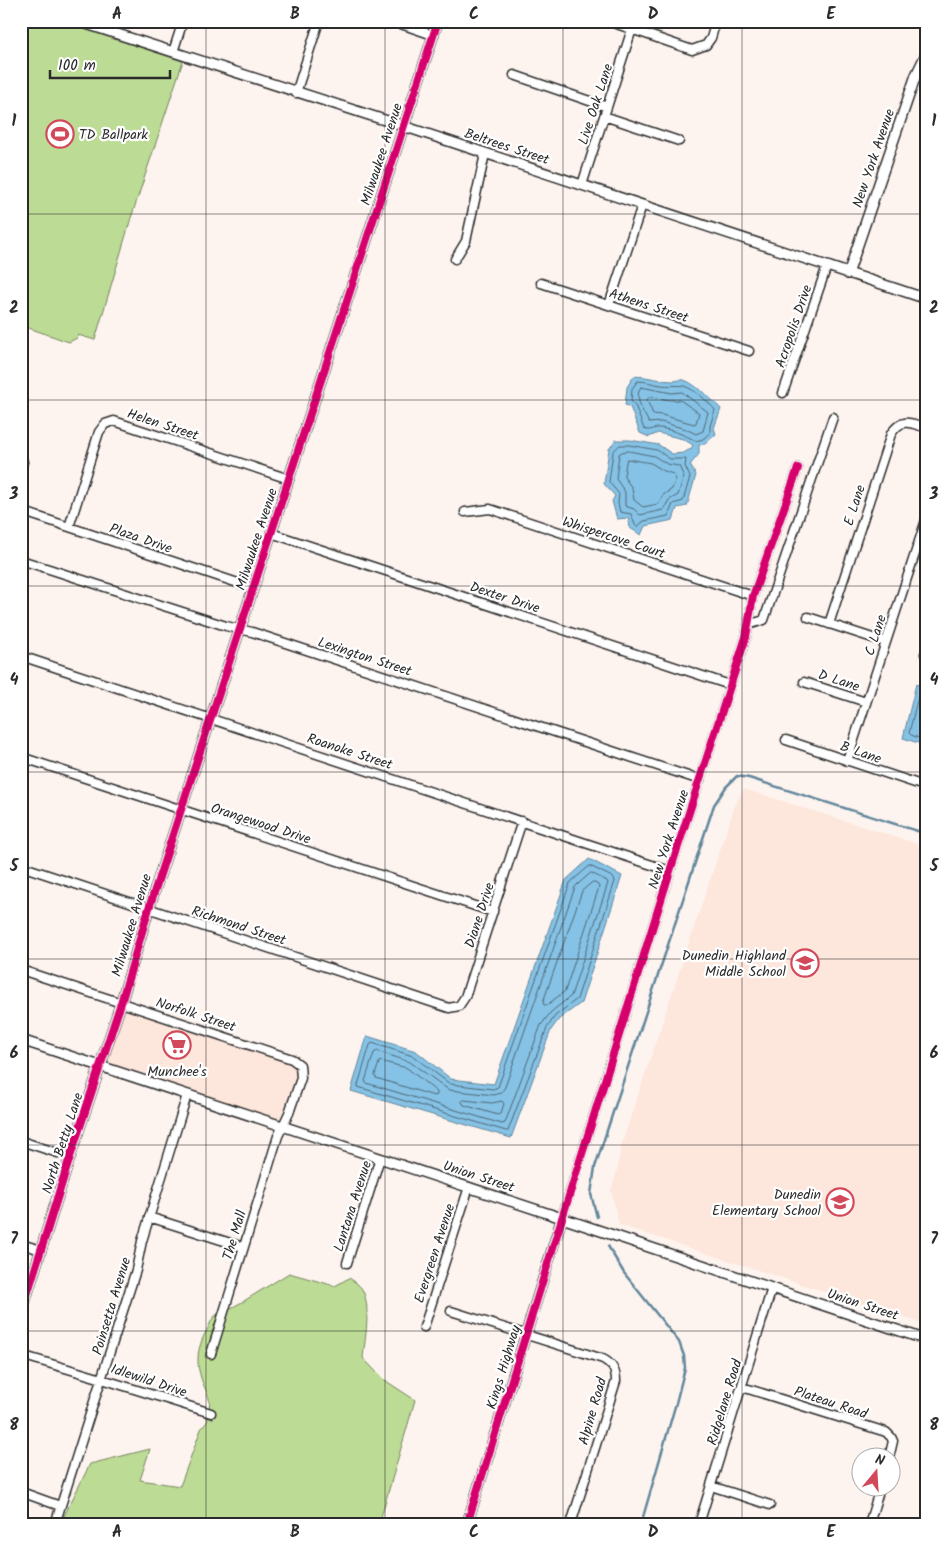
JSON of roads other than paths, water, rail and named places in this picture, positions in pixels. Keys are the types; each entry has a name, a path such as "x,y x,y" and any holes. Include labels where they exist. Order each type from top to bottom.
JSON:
{"street":[{"name":"Beltrees Street","path":"77,21 296,93 404,126 927,300"},
{"path":"173,52 183,21"},
{"path":"296,93 319,21"},
{"path":"392,21 433,35"},
{"name":"Milwaukee Avenue","path":"100,1066 252,588 438,21"},
{"path":"608,21 692,50 706,45 711,38 716,21"},
{"name":"Live Oak Lane","path":"582,186 632,29"},
{"name":"New York Avenue","path":"848,274 916,74 927,52"},
{"path":"514,75 607,107"},
{"path":"604,116 679,141"},
{"path":"456,259 466,241 485,154"},
{"path":"609,305 642,205"},
{"name":"Acropolis Drive","path":"783,393 827,266"},
{"name":"Athens Street","path":"541,283 749,351"},
{"path":"748,625 764,620 833,417"},
{"name":"Helen Street","path":"69,527 99,432 105,424 114,421 289,479"},
{"name":"E Lane","path":"829,624 891,434 897,425 904,422 927,428"},
{"path":"21,456 23,462 21,469"},
{"name":"New York Avenue","path":"562,1218 670,871 746,637 753,596 798,468"},
{"name":"Whispercove Court","path":"465,512 490,509 753,596"},
{"name":"Plaza Drive","path":"21,511 252,588"},
{"name":"C Lane","path":"848,761 927,517"},
{"name":"Dexter Drive","path":"271,534 730,684"},
{"name":"Lexington Street","path":"21,560 261,635 700,780"},
{"path":"808,617 885,642"},
{"name":"Roanoke Street","path":"21,656 670,871"},
{"name":"D Lane","path":"804,682 866,702"},
{"name":"B Lane","path":"786,740 927,788"},
{"name":"Orangewood Drive","path":"21,757 493,912"},
{"name":"Diane Drive","path":"449,1008 459,1006 465,997 522,821"},
{"name":"Richmond Street","path":"21,866 449,1008"},
{"name":"Norfolk Street","path":"21,970 292,1059 300,1065 301,1078 283,1126"},
{"name":"Union Street","path":"21,1040 927,1340"},
{"name":"North Betty Lane","path":"21,1314 100,1066"},
{"name":"Poinsetta Avenue","path":"55,1524 136,1270 142,1241 186,1095"},
{"name":"The Mall","path":"211,1354 278,1136 283,1126"},
{"path":"21,1141 70,1158"},
{"name":"Lantana Avenue","path":"346,1263 380,1158"},
{"name":"Evergreen Avenue","path":"424,1327 469,1187"},
{"path":"149,1217 243,1248"},
{"name":"Kings Highway","path":"467,1524 562,1218"},
{"path":"21,1244 41,1250"},
{"name":"Ridgelane Road","path":"699,1524 772,1288"},
{"path":"451,1311 526,1335"},
{"name":"Alpine Road","path":"526,1335 603,1359 614,1367 616,1373 616,1381 572,1524"},
{"name":"Idlewild Drive","path":"21,1355 211,1413"},
{"name":"Plateau Road","path":"742,1387 886,1432 893,1441 891,1448"},
{"path":"711,1486 770,1505"},
{"path":"21,1492 60,1506"},
{"path":"869,1524 877,1498"}],"water":[{"path":"634,376 668,381 684,380 698,388 721,409 714,428 716,434 705,444 699,445 699,454 690,465 696,475 687,506 677,508 673,520 645,526 641,535 630,528 628,518 617,519 612,501 615,496 604,484 609,449 616,440 630,440 659,445 672,454 683,453 691,449 693,445 683,439 658,433 649,437 640,433 630,407 625,405 627,387"},
{"path":"916,684 927,688 927,746 903,738"},
{"path":"589,859 622,876 581,1003 559,1019 551,1030 511,1138 351,1091 367,1036 416,1051 451,1079 494,1084 566,880"}],"waterway":[{"path":"597,1217 591,1194 595,1167 714,805 726,787 737,776 749,778 927,834"},
{"path":"608,1246 624,1273 679,1342 684,1356 685,1368 641,1524"}],"place":[{"name":"TD Ballpark","path":"60,134"},
{"name":"Dunedin Highland Middle School","path":"805,963"},
{"name":"Munchee's","path":"177,1045"},
{"name":"Dunedin Elementary School","path":"840,1202"}]}
